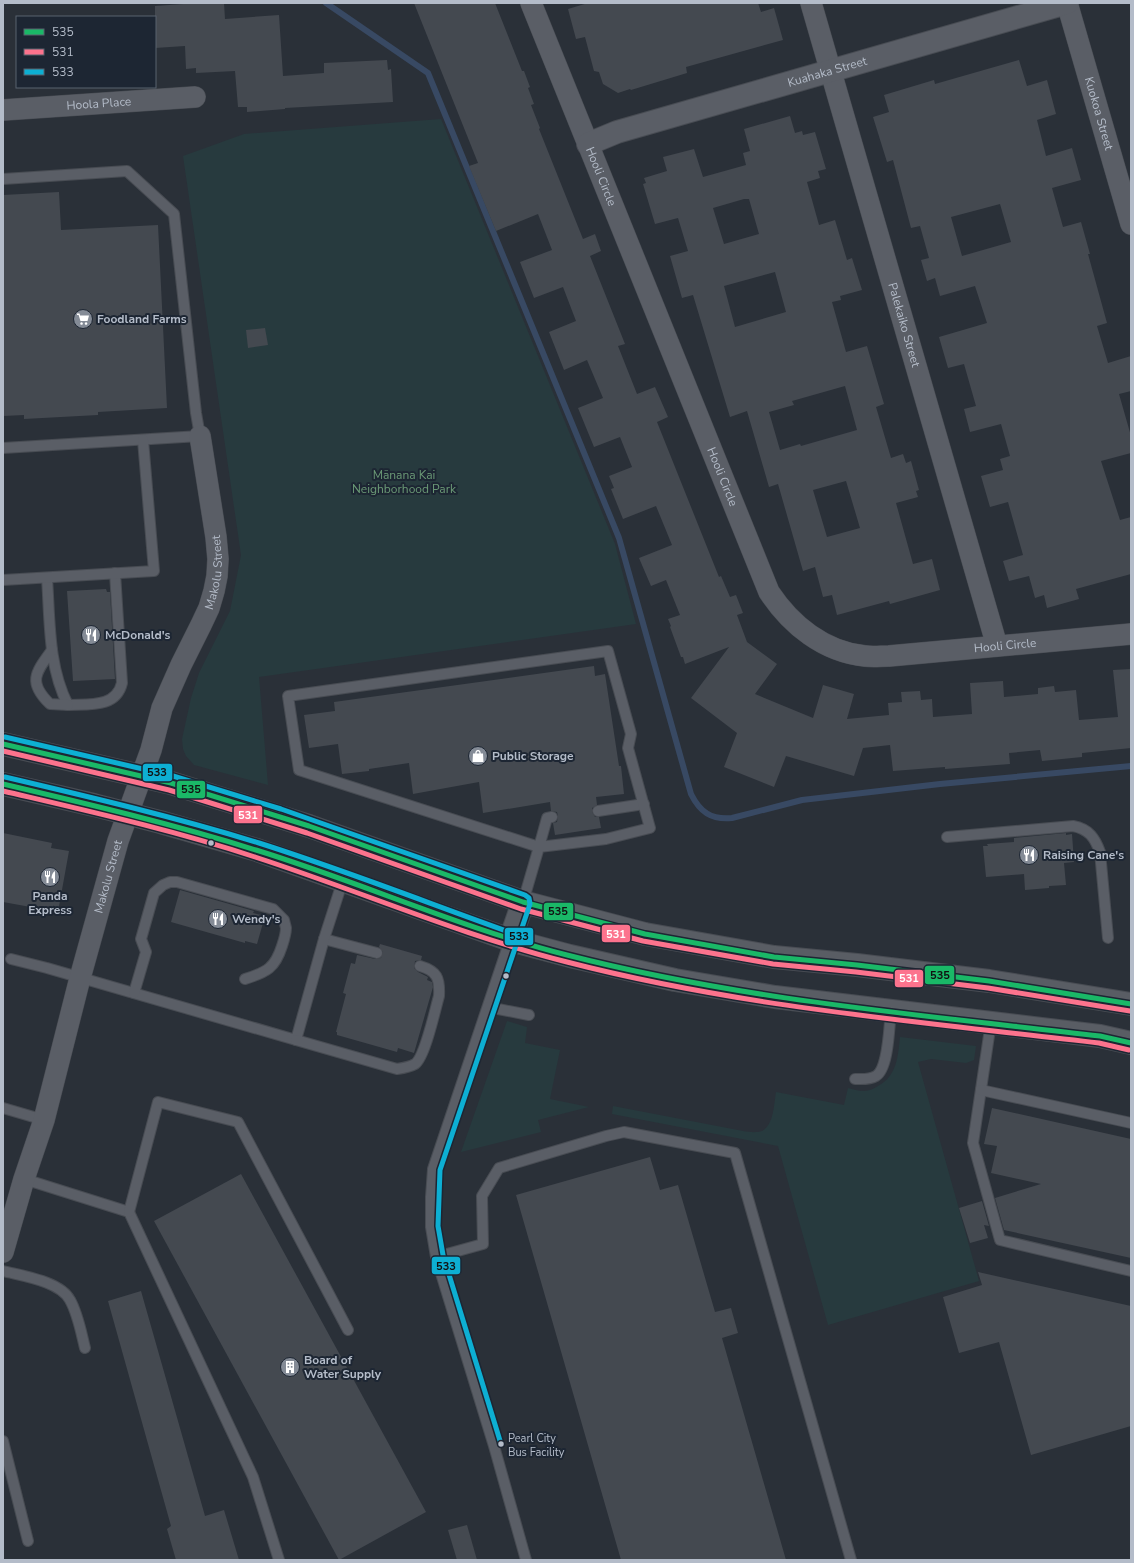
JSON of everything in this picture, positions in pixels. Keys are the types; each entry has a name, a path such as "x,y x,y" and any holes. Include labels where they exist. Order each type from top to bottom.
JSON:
{"main road":[{"path":"3,744 171,783 294,821 523,902 645,934 774,957 857,965 989,981 1131,1004"},
{"path":"3,784 128,814 258,850 510,940 570,956 675,980 775,997 991,1022 1100,1036 1131,1042"},
{"path":"510,940 523,902"}],"street":[{"name":"Hooli Circle","path":"531,3 769,592 778,606 792,621 806,633 824,644 843,651 864,656 889,656 1131,634"},
{"name":"Palekaiko Street","path":"811,3 997,646"},
{"name":"Kuahaka Street","path":"588,144 617,132 1067,3"},
{"name":"Kuokoa Street","path":"1067,3 1131,224"},
{"name":"Hoola Place","path":"3,110 195,97"},
{"name":"Makolu Street","path":"3,1252 24,1178 44,1120 80,978 118,841 151,750 162,708 209,608 217,576 218,559 216,538 200,436"}],"lane":[{"path":"3,179 127,171 174,214 196,413 200,436 3,448"},
{"path":"3,580 154,571 143,440"},
{"path":"52,650 37,670 36,684 42,696 50,704 68,705 106,702 114,698 120,691 122,683 115,573"},
{"path":"47,578 52,650 62,692 68,705"},
{"path":"608,651 631,734 628,748 650,828 606,839 539,847 299,770 288,696 608,651"},
{"path":"598,811 644,804"},
{"path":"523,902 547,818 552,817"},
{"path":"947,837 1073,826 1090,833 1096,841 1100,852 1108,938"},
{"path":"296,1040 324,939 343,880"},
{"path":"134,993 146,952 141,939 154,893 163,885 170,882 185,884 273,909 284,920 286,932 278,959 266,971 245,979"},
{"path":"324,939 377,954"},
{"path":"510,940 433,1169 431,1227 436,1257 494,1446 526,1560"},
{"path":"11,959 398,1068 407,1068 416,1063 422,1054 438,996 439,987 436,976 430,969 420,966"},
{"path":"488,1007 529,1015"},
{"path":"855,1079 869,1079 880,1072 883,1067 891,1010"},
{"path":"991,1022 973,1143 1000,1240 1131,1271"},
{"path":"981,1090 1131,1123"},
{"path":"279,1560 253,1477 129,1212 158,1102 238,1122 348,1330"},
{"path":"3,1108 44,1120"},
{"path":"436,1257 483,1244 482,1196 499,1168 624,1132 735,1153 851,1560"},
{"path":"24,1178 129,1212"},
{"path":"3,1271 51,1284 66,1294 74,1309 85,1348"},
{"path":"3,1441 28,1541"}],"green space":[{"name":"Mānana Kai Neighborhood Park","path":"441,119 615,544 636,624 259,677 268,785 194,765 186,756 183,749 182,739 191,698 199,673 230,611 241,555 183,156 244,134"},
{"path":"507,1021 527,1027 525,1043 560,1050 550,1099 589,1107 538,1120 541,1132 461,1152"},
{"path":"900,1037 976,1046 974,1060 966,1063 931,1059 918,1062 979,1281 828,1325 778,1146 612,1114 613,1106 743,1131 760,1132 766,1128 771,1119 776,1092 844,1105 848,1088 859,1091 867,1091 884,1082 893,1071 897,1058"}],"building":[{"path":"224,3 225,19 279,15 283,76 324,73 324,63 387,60 388,70 391,69 393,102 285,108 247,112 247,107 238,107 235,71 196,73 196,68 186,69 185,46 156,48 155,6"},
{"path":"414,3 495,3 522,71 524,71 530,87 528,88 534,104 531,105 540,128 539,129 583,239 595,234 601,251 590,256 625,344 618,346 637,394 655,387 668,417 657,422 719,577 721,576 730,597 736,595 743,613 737,615 747,642 777,664 755,694 813,718 823,685 854,694 847,719 889,715 888,703 902,702 901,692 920,691 921,700 932,699 933,717 972,714 970,683 1003,681 1004,697 1038,694 1038,688 1054,686 1055,692 1076,690 1079,720 1118,717 1113,670 1131,669 1131,748 1082,753 1082,757 1042,761 1040,750 1009,753 1010,764 893,771 890,745 863,748 854,776 786,756 774,787 724,767 737,733 691,698 729,647 685,664 683,657 681,657 668,619 680,615 666,580 651,586 639,558 672,545 656,506 623,519 611,489 614,488 609,476 632,467 620,437 594,447 578,408 603,398 587,360 564,370 549,332 576,321 563,287 534,298 520,262 552,250 538,214 496,231 469,166 478,163"},
{"path":"588,3 758,3 761,12 774,8 783,40 686,67 687,73 618,93 603,84 599,72 594,71 585,37 576,39 568,9"},
{"path":"1019,60 1027,86 1047,80 1056,114 1037,120 1046,156 1072,148 1081,180 1052,188 1063,227 1081,222 1107,323 1097,326 1108,363 1131,356 1131,391 1119,394 1131,436 1131,453 1101,461 1120,520 1131,517 1131,574 1076,589 1079,599 1047,608 1044,595 1035,598 1029,576 1009,581 1003,561 1023,555 1008,502 990,507 981,476 1003,470 1000,459 1010,456 1001,424 970,432 964,409 976,406 964,364 948,368 939,337 987,323 975,286 940,296 935,278 927,281 921,260 929,258 920,226 911,228 893,160 887,162 873,117 889,112 884,95 934,80 935,84","holes":["1000,204 1011,242 962,256 951,217"]},
{"path":"790,116 795,133 802,131 803,135 815,132 826,169 818,171 820,178 807,182 819,225 835,220 847,260 852,258 862,290 840,296 841,300 832,302 846,352 867,346 884,404 876,407 891,458 903,454 906,463 911,461 919,490 916,491 918,497 896,503 913,564 932,559 940,590 890,604 889,601 837,615 832,595 823,597 815,567 803,571 778,484 769,487 747,411 730,417 693,295 682,298 670,256 688,251 678,218 655,224 643,184 646,183 644,178 667,171 663,157 694,149 703,177 746,165 743,153 750,151 744,129","holes":["744,199 749,199 759,234 724,244 713,208","775,272 786,312 735,327 724,286","845,386 857,430 801,446 800,444 780,450 769,412 794,405 792,401","846,481 860,528 827,537 813,490"]},
{"name":"Foodland Farms","path":"59,192 61,230 158,225 167,408 98,412 98,415 24,419 24,415 3,416 3,195"},
{"path":"265,328 268,345 248,348 246,330"},
{"name":"McDonald's","path":"106,589 107,592 110,592 115,679 73,681 67,591"},
{"name":"Public Storage","path":"594,666 595,676 605,674 619,766 621,766 624,794 596,797 597,805 592,808 592,812 595,817 599,817 601,828 555,835 553,823 557,822 558,816 557,812 551,811 550,802 483,813 479,782 413,794 409,763 369,769 369,771 342,774 338,744 309,748 304,715 335,711 334,702"},
{"path":"3,833 52,843 51,848 69,851 58,912 3,902"},
{"name":"Raising Cane's","path":"1066,833 1066,835 1072,834 1074,862 1064,863 1066,885 1025,890 1024,874 986,877 983,846 988,846 987,844 1014,842 1014,838"},
{"name":"Wendy's","path":"180,890 254,911 253,913 265,916 257,944 245,941 245,943 171,922"},
{"path":"380,944 422,956 421,960 415,961 414,968 418,972 428,977 427,980 432,982 433,987 414,1053 398,1048 397,1052 337,1035 336,1032 346,994 343,993 351,963 355,964 357,955 375,959 381,958 383,952 379,947"},
{"path":"992,1108 1131,1139 1131,1258 1004,1230 995,1198 1041,1184 991,1173 997,1146 984,1144"},
{"path":"650,1157 660,1190 678,1185 715,1312 731,1308 738,1333 722,1338 786,1560 621,1560 516,1195"},
{"name":"Board of Water Supply","path":"241,1174 426,1512 339,1560 154,1221"},
{"path":"982,1201 989,1226 984,1225 988,1238 970,1243 959,1208"},
{"path":"978,1272 1131,1306 1131,1426 1031,1455 999,1342 959,1353 943,1297 982,1285"},
{"path":"141,1291 205,1516 224,1510 239,1560 176,1560 167,1529 171,1526 108,1301"},
{"path":"467,1525 477,1560 457,1560 448,1530"}],"waterway":[{"path":"326,3 428,73 619,538 691,794 702,810 707,814 718,818 732,818 802,800 940,784 1131,766"}],"transit line":[{"name":"533","path":"5,737 173,776 281,809 525,895 529,898 530,904 440,1170 438,1226 443,1255 501,1444"},
{"name":"535","path":"3,744 171,783 309,826 523,902 645,934 774,957 857,965 989,981 1131,1004"},
{"name":"531","path":"3,751 169,790 307,833 521,909 643,941 773,964 856,972 988,988 1130,1011"},
{"name":"533","path":"5,777 164,816 259,843 354,875 512,933"},
{"name":"535","path":"3,784 130,815 256,850 334,876 488,932 567,955 633,971 766,995 899,1013 1100,1036 1131,1043"},
{"name":"531","path":"3,791 130,821 224,847 294,870 488,939 567,962 633,978 698,991 832,1012 1099,1043 1129,1050"}],"place":[{"name":"Foodland Farms","path":"83,319"},
{"name":"McDonald's","path":"91,635"},
{"name":"Public Storage","path":"478,756"},
{"name":"Raising Cane's","path":"1029,855"},
{"name":"Panda Express","path":"50,877"},
{"name":"Wendy's","path":"218,919"},
{"name":"Board of Water Supply","path":"290,1367"},
{"name":"Pearl City Bus Facility","path":"501,1444"}]}
